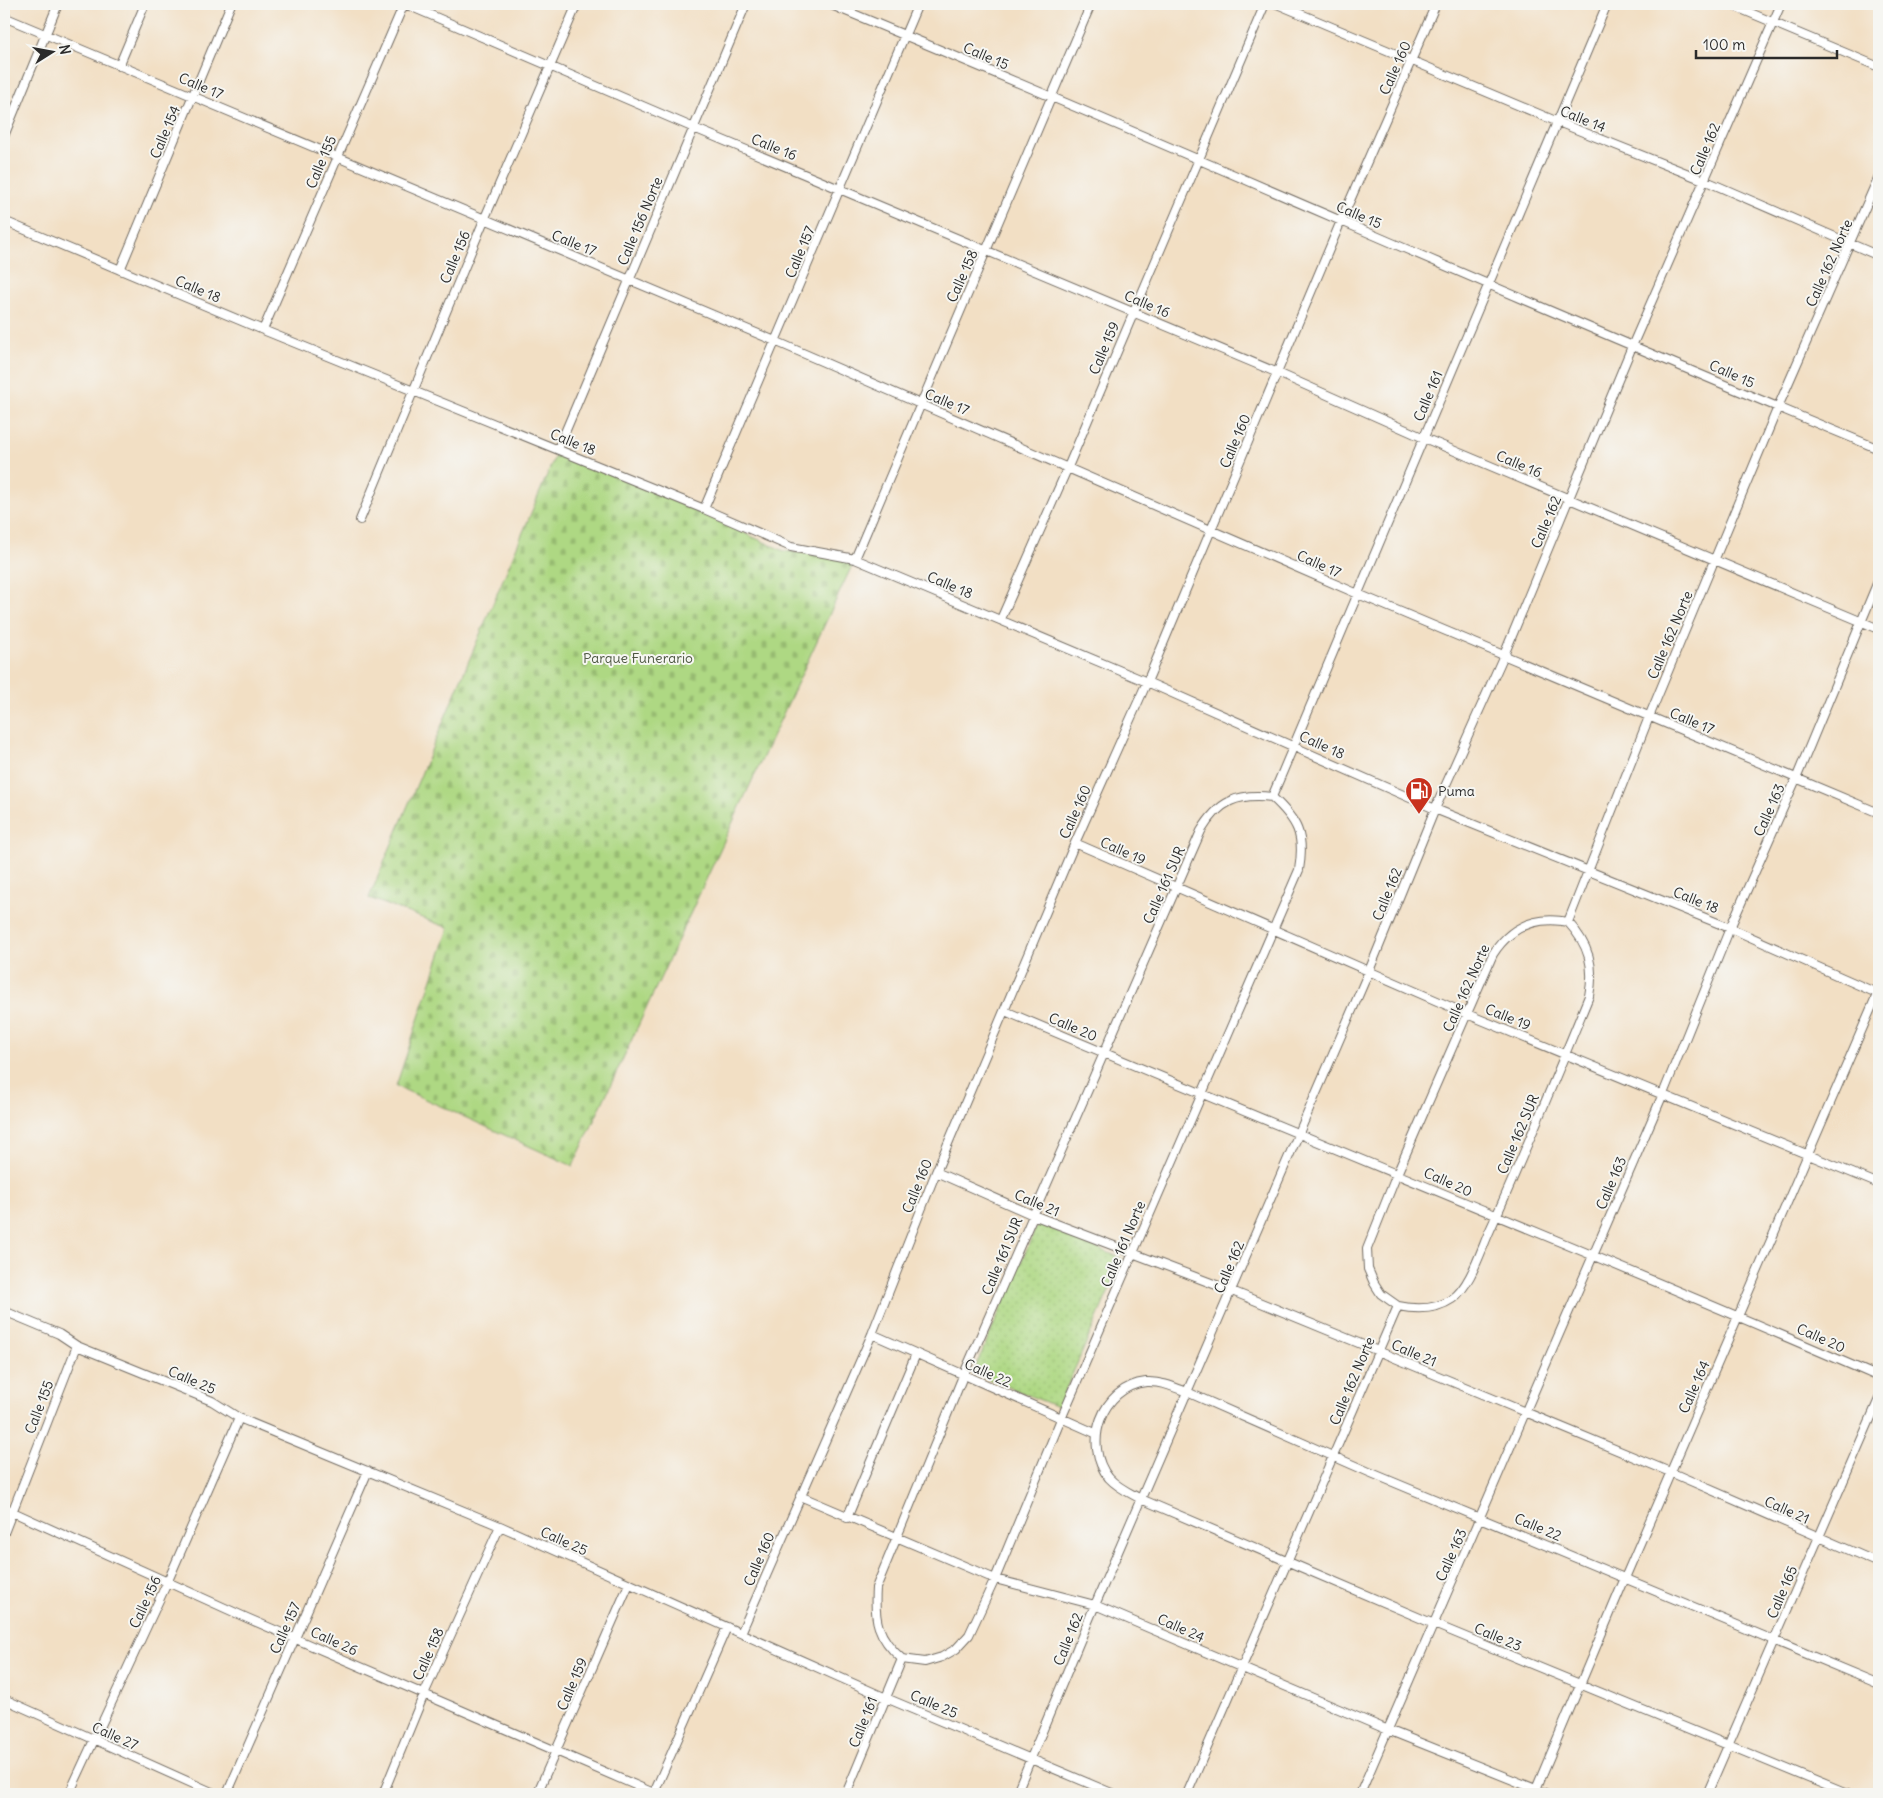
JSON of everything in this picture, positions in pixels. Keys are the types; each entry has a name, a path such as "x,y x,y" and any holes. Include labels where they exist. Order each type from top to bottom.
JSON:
{"street":[{"path":"4,136 58,4"},
{"path":"119,66 144,4"},
{"name":"Calle 154","path":"120,270 231,4"},
{"name":"Calle 16","path":"405,4 694,128 1133,311 1424,438 1879,629"},
{"name":"Calle 155","path":"263,330 336,157 405,4"},
{"name":"Calle 156","path":"360,520 484,220 552,67 577,4"},
{"name":"Calle 156 Norte","path":"558,449 628,279 746,4"},
{"name":"Calle 15","path":"829,4 1199,158 1341,221 1633,344 1778,408 1879,449"},
{"name":"Calle 157","path":"704,510 918,4"},
{"name":"Calle 158","path":"855,559 1091,4"},
{"name":"Calle 159","path":"1001,619 1068,467 1265,4"},
{"name":"Calle 14","path":"1277,4 1558,122 1706,181 1879,256"},
{"name":"Calle 160","path":"741,1633 872,1334 936,1172 1075,843 1147,682 1341,221 1436,4"},
{"name":"Calle 161","path":"1272,797 1607,4"},
{"path":"1729,4 1879,67"},
{"name":"Calle 162","path":"1016,1794 1095,1605 1232,1292 1369,971 1435,809 1504,655 1633,344 1706,181 1781,4"},
{"name":"Calle 17","path":"4,17 628,279 1068,467 1358,594 1879,813"},
{"name":"Calle 162 Norte","path":"1188,1794 1398,1306 1381,1294 1374,1283 1368,1269 1367,1249 1397,1174 1493,954 1502,940 1516,928 1532,922 1552,919 1568,922 1649,716 1778,408 1851,245 1879,176"},
{"name":"Calle 18","path":"4,221 263,330 558,449 791,547 855,559 1001,619 1435,809 1730,928 1879,992"},
{"name":"Calle 163","path":"1360,1794 1482,1517 1512,1442 1526,1414 1663,1094 1730,928 1796,779 1879,579"},
{"name":"Calle 161 SUR","path":"902,1659 890,1648 879,1631 875,1608 876,1588 963,1376 1201,831 1211,814 1223,804 1244,797 1272,797"},
{"name":"Calle 161 Norte","path":"902,1659 926,1662 956,1650 969,1635 995,1579 1061,1418 1299,870 1302,853 1300,834 1294,819 1272,797"},
{"name":"Calle 19","path":"1075,843 1467,1014 1879,1184"},
{"name":"Calle 162 SUR","path":"1398,1306 1414,1310 1433,1308 1453,1299 1465,1287 1496,1217 1590,996 1593,977 1587,948 1568,922"},
{"name":"Calle 164","path":"1535,1792 1670,1472 1740,1316 1807,1154 1879,992"},
{"name":"Calle 20","path":"1005,1011 1202,1095 1299,1132 1496,1217 1740,1316 1879,1377"},
{"name":"Calle 21","path":"936,1172 1033,1216 1232,1292 1670,1472 1879,1563"},
{"name":"Calle 25","path":"4,1311 59,1334 77,1346 212,1401 239,1418 500,1526 886,1698 1114,1794"},
{"name":"Calle 22","path":"872,1334 963,1376 1095,1432 1106,1408 1115,1396 1127,1388 1146,1382 1162,1383 1879,1684"},
{"name":"Calle 155","path":"4,1533 77,1346"},
{"path":"847,1518 916,1354"},
{"name":"Calle 165","path":"1707,1794 1879,1399"},
{"name":"Calle 156","path":"69,1794 167,1583 239,1418"},
{"name":"Calle 23","path":"1095,1432 1100,1463 1109,1478 1122,1489 1142,1499 1434,1624 1847,1794"},
{"name":"Calle 157","path":"227,1794 368,1471"},
{"name":"Calle 24","path":"800,1496 847,1518 995,1579 1095,1605 1535,1792 1548,1794"},
{"name":"Calle 26","path":"4,1508 167,1583 655,1794"},
{"name":"Calle 158","path":"383,1794 424,1694 500,1526"},
{"name":"Calle 159","path":"537,1794 628,1584"},
{"path":"655,1794 727,1627"},
{"name":"Calle 161","path":"846,1794 902,1659"},
{"name":"Calle 27","path":"4,1699 216,1794"}],"green space":[{"name":"Parque Funerario","path":"558,449 784,551 855,559 573,1166 396,1086 449,928 369,898"},
{"path":"1038,1223 1123,1259 1058,1407 973,1373"}],"place":[{"name":"Puma","path":"1419,815"}]}
